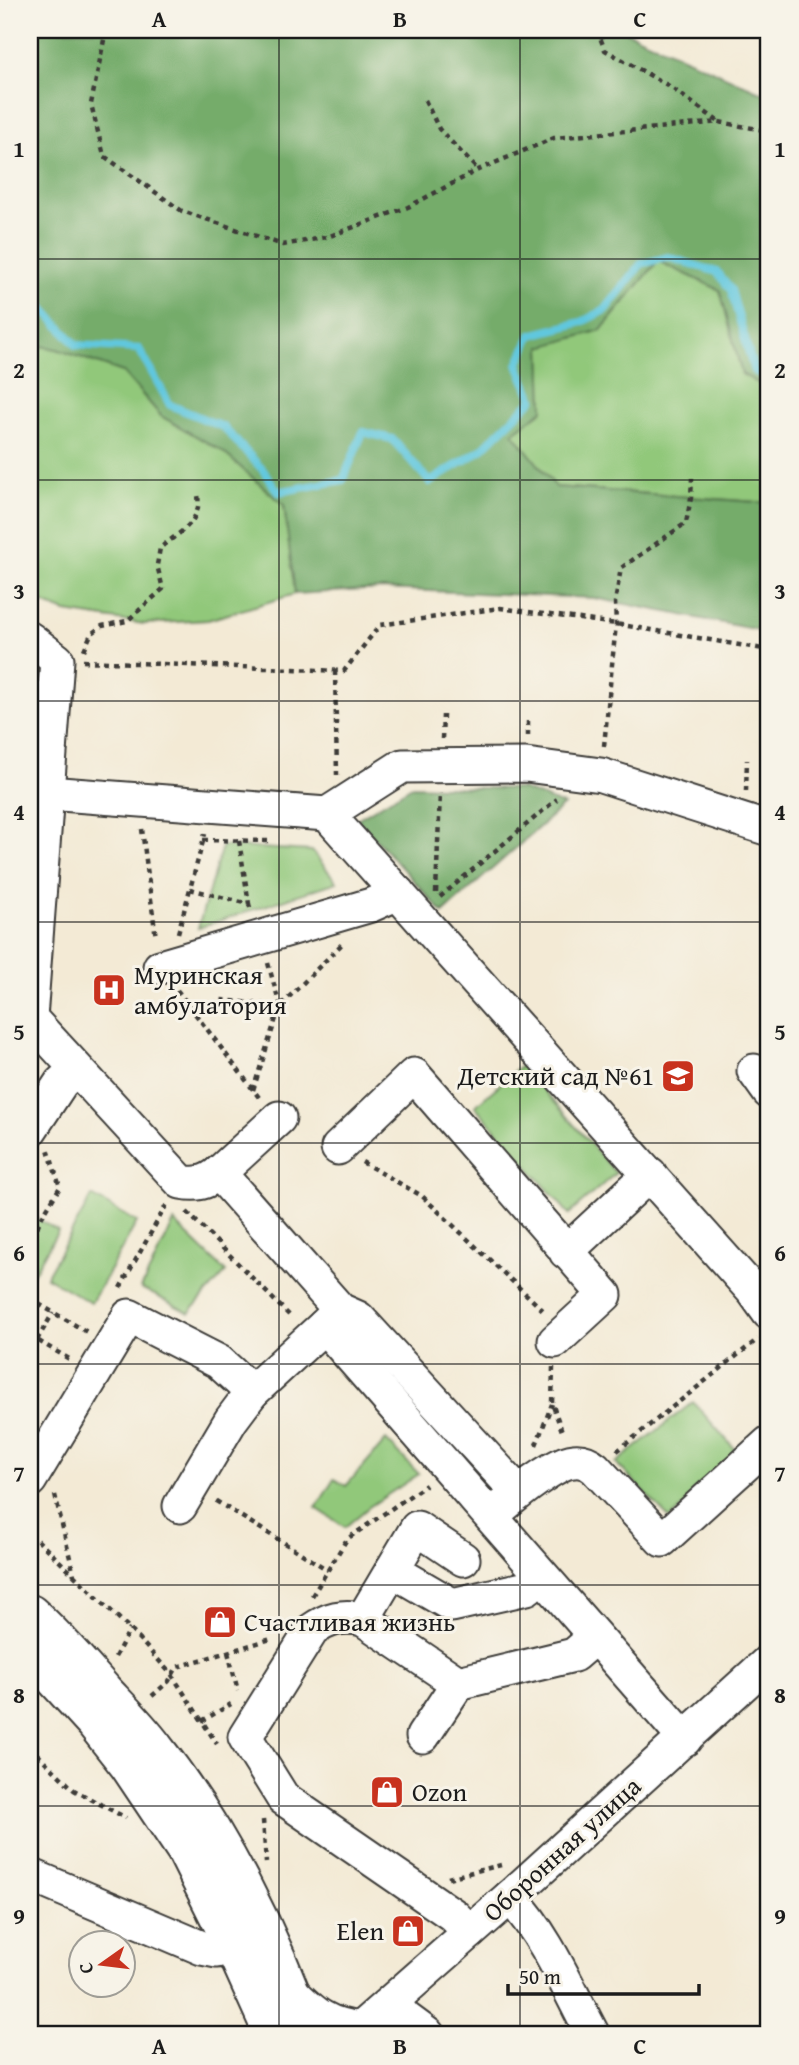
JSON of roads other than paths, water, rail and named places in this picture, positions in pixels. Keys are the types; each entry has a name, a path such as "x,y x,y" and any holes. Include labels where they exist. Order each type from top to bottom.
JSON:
{"main road":[{"path":"30,1615 55,1637 153,1747 187,1793 269,1940 279,2020"},
{"path":"30,1651 95,1722 136,1776 186,1850 233,1944 279,2020 306,2035"}],"street":[{"path":"30,639 57,660 42,782 30,1018 181,1182 194,1184 208,1181 279,1118"},
{"path":"42,782 138,800 211,806 337,807 402,766 526,765 595,774 769,829"},
{"path":"337,807 398,893 754,1292 764,1326"},
{"path":"164,966 371,905 398,893"},
{"path":"34,1123 61,1083 76,1069"},
{"path":"338,1148 414,1075 605,1295 560,1336"},
{"path":"219,1172 490,1518 685,1739"},
{"path":"566,1252 650,1174"},
{"path":"38,1467 129,1316 219,1362 252,1392"},
{"path":"186,1496 231,1420 252,1392 332,1318 358,1318 518,1492"},
{"path":"490,1518 518,1492 560,1466 584,1464 662,1540 769,1443"},
{"path":"362,1619 417,1528 463,1559"},
{"path":"393,1570 452,1605 527,1588 540,1575"},
{"path":"458,1683 362,1619 345,1616 326,1620 312,1630 245,1737 283,1798 453,1915 470,1932"},
{"path":"423,1736 458,1683 574,1655 595,1637"},
{"name":"Оборонная улица","path":"357,2033 769,1661"},
{"path":"30,1875 202,1948 217,1951 233,1944"},
{"path":"510,1897 539,1934 593,2035"},
{"path":"392,2002 405,2018 428,2035"},
{"path":"279,2020 315,2015 357,2033"}],"waterway":[{"path":"30,293 76,345 139,349 170,405 223,427 263,470 278,492 343,480 363,432 392,439 430,482 481,450 533,399 518,365 531,335 582,322 605,310 641,264 668,257 717,272 731,290 754,371 769,377"}],"place":[{"name":"Муринская амбулатория","path":"109,990"},
{"name":"Детский сад №61","path":"678,1076"},
{"name":"Счастливая жизнь","path":"220,1622"},
{"name":"Ozon","path":"387,1792"},
{"name":"Elen","path":"408,1931"}]}
